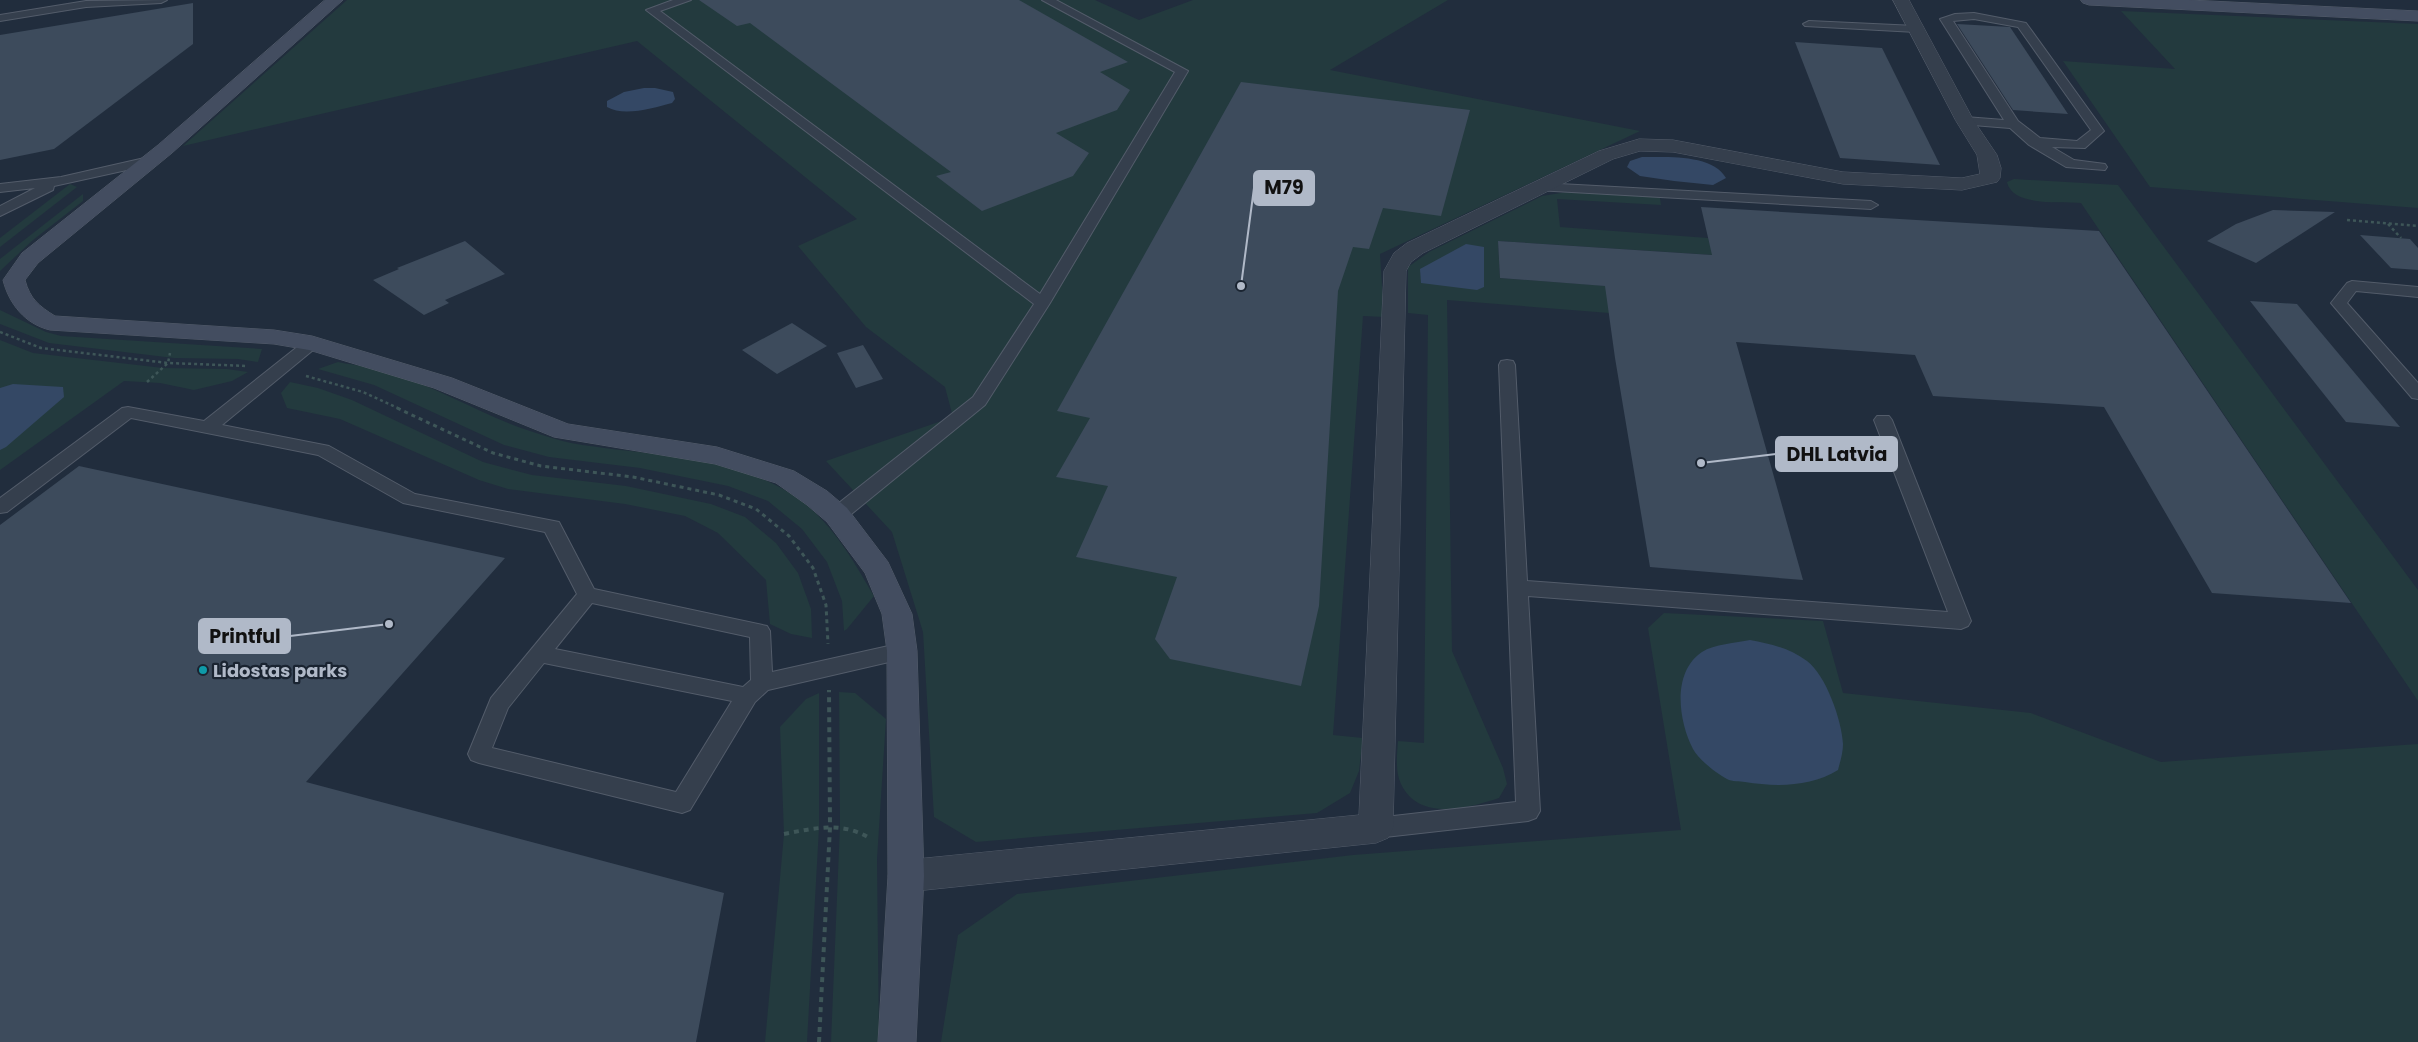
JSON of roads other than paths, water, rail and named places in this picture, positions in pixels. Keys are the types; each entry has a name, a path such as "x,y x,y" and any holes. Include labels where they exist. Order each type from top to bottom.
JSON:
{"street":[{"path":"335,0 149,161 30,258 14,280 18,298 29,310 50,323 274,337 312,343 444,383 563,431 717,456 786,477 817,498 837,515 878,569 897,614 902,651 906,876 898,1042"},
{"path":"906,876 1376,828 1395,271 1402,258 1414,248 1606,155 1639,145 1673,146 1843,178 1962,184 1990,178 1991,168 1987,155 1965,121 1901,0"},
{"path":"2089,0 2418,16"}],"lane":[{"path":"0,18 86,4 161,0"},
{"path":"685,0 652,10 1042,303"},
{"path":"837,515 978,401 1042,303 1182,71 1048,0"},
{"path":"2034,142 2080,145 2098,131 2022,25 2004,19 1956,16 1946,19 2012,124 2034,142 2071,164 2100,167"},
{"path":"1809,24 1916,28"},
{"path":"1965,121 2012,124"},
{"path":"0,188 61,181 149,161"},
{"path":"0,212 61,181"},
{"path":"1541,187 1871,205"},
{"path":"2418,292 2352,286 2339,303 2418,394"},
{"path":"207,428 312,343"},
{"path":"1376,828 1528,812 1506,365"},
{"path":"0,507 128,412 323,450 410,499 552,527 587,594"},
{"path":"1518,588 1961,621 1883,420"},
{"path":"587,594 760,631 754,690 682,803 479,754 499,704 587,594"},
{"path":"539,654 754,690 902,651"}],"water":[{"path":"655,88 673,92 675,99 672,103 639,111 614,110 607,107 607,101 624,92"},
{"path":"1642,157 1676,157 1700,161 1720,170 1726,178 1713,185 1640,176 1627,167 1630,161"},
{"path":"1466,244 1484,247 1484,287 1477,290 1421,283 1420,269"},
{"path":"13,384 63,387 64,397 6,447 0,450 0,388"},
{"path":"1750,640 1787,650 1807,661 1814,668 1832,699 1840,723 1843,744 1838,770 1828,776 1805,783 1769,785 1734,781 1713,770 1703,762 1693,749 1681,711 1682,684 1686,672 1692,661 1707,649"}],"place":[{"name":"M79","path":"1241,286"},
{"name":"DHL Latvia","path":"1701,463"},
{"name":"Printful","path":"389,624"},
{"name":"Lidostas parks","path":"203,670"}]}
